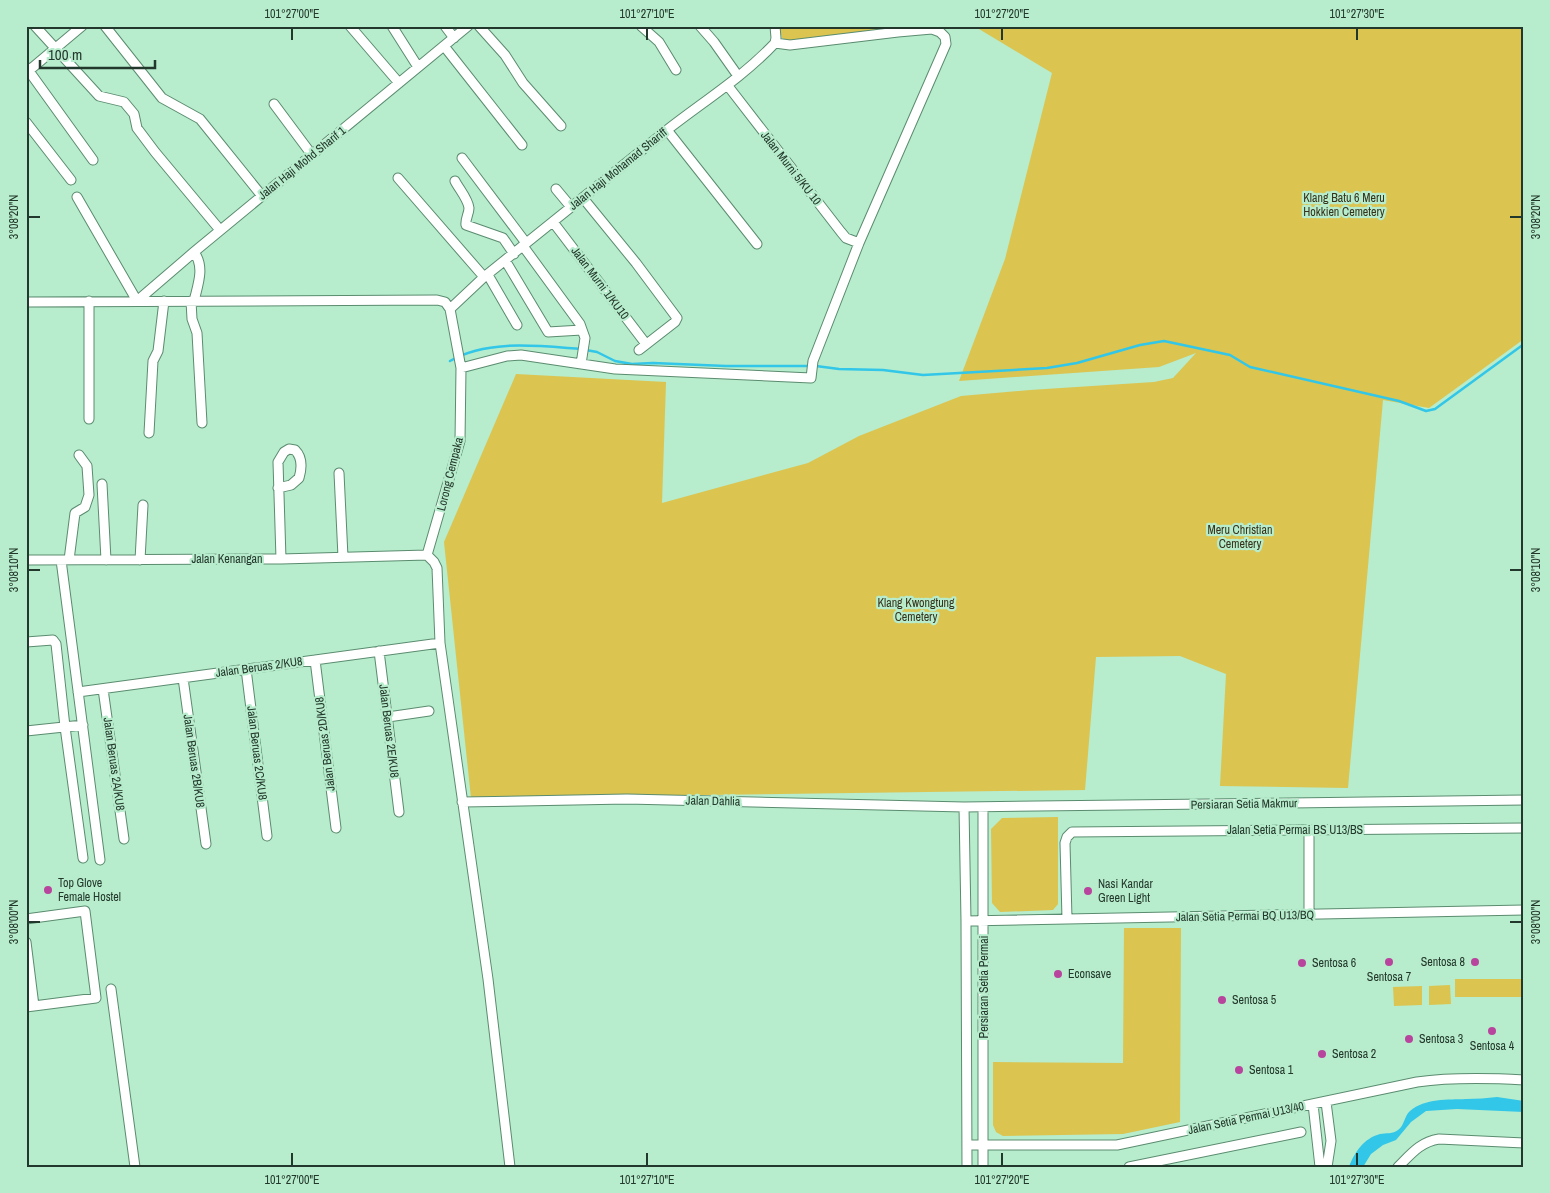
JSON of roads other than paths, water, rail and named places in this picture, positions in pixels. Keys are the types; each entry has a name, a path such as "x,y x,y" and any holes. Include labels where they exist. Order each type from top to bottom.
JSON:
{"street":[{"path":"35,26 99,96 124,102 134,114 137,128 220,230"},
{"path":"82,26 27,70 93,160"},
{"path":"105,26 162,98 200,120 262,196"},
{"path":"350,26 399,83"},
{"path":"392,26 418,68"},
{"path":"445,26 454,38"},
{"name":"Jalan Haji Mohd Sharif 1","path":"137,301 220,230 468,26"},
{"path":"479,26 505,54 523,83 561,126"},
{"path":"641,26 659,42 676,70"},
{"path":"700,26 738,76"},
{"path":"459,361 521,355 582,356 615,369 811,378 812,365 859,243 944,53 946,44 945,37 940,32 932,29 790,45 774,43 776,38 775,26"},
{"name":"Jalan Haji Mohamad Shariff","path":"450,309 505,260 694,108 728,86 774,43"},
{"path":"444,46 522,145"},
{"name":"Jalan Murni 5/KU 10","path":"728,86 846,238 859,243"},
{"path":"274,104 312,155"},
{"path":"26,122 72,180"},
{"path":"667,130 757,244"},
{"path":"462,158 579,323 585,338 582,356"},
{"path":"398,178 486,276 517,325"},
{"path":"455,181 468,206 465,220 466,225 503,238 514,254"},
{"path":"556,189 572,207"},
{"path":"76,198 137,301"},
{"name":"Jalan Murni 1/KU10","path":"553,222 642,347 676,322 677,318 636,263 583,198"},
{"path":"194,252 200,265 200,277 193,301 192,319 197,333 202,422"},
{"path":"505,260 548,332 582,330"},
{"path":"26,302 437,300 445,302 450,309"},
{"path":"88,419 89,301"},
{"path":"149,434 153,361 158,351 164,301"},
{"name":"Lorong Cempaka","path":"427,555 460,441 459,361 450,309"},
{"path":"79,455 87,466 89,495 85,507 74,513 65,560 78,692 100,860"},
{"path":"339,473 343,557"},
{"path":"102,484 106,560"},
{"path":"278,488 281,559"},
{"path":"140,560 143,505"},
{"path":"427,555 434,562 436,568 440,643 488,980 510,1167"},
{"name":"Jalan Kenangan","path":"26,560 281,559 427,555"},
{"path":"26,642 48,639 53,640 56,644 83,858"},
{"name":"Jalan Beruas 2/KU8","path":"78,692 440,643"},
{"name":"Jalan Beruas 2E/KU8","path":"379,651 400,812"},
{"name":"Jalan Beruas 2D/KU8","path":"315,660 336,828"},
{"name":"Jalan Beruas 2C/KU8","path":"246,669 267,836"},
{"name":"Jalan Beruas 2B/KU8","path":"183,678 206,844"},
{"name":"Jalan Beruas 2A/KU8","path":"103,689 124,840"},
{"path":"388,717 429,711"},
{"path":"26,731 82,725"},
{"name":"Jalan Dahlia","path":"462,802 627,799 964,807"},
{"name":"Persiaran Setia Makmur","path":"964,807 1524,800"},
{"name":"Persiaran Setia Permai","path":"964,807 967,1167"},
{"name":"Persiaran Setia Permai","path":"983,1167 984,807"},
{"name":"Jalan Setia Permai BS U13/BS","path":"1067,919 1065,843 1072,832 1524,828"},
{"path":"1309,830 1309,915"},
{"name":"Jalan Setia Permai BQ U13/BQ","path":"966,921 1524,910"},
{"path":"26,919 85,912 96,998 30,1006 26,942"},
{"path":"111,989 135,1167"},
{"name":"Jalan Setia Permai U13/40","path":"967,1145 1117,1145 1417,1082 1445,1078 1478,1077 1524,1080"},
{"path":"1326,1102 1331,1141 1327,1167"},
{"path":"1313,1104 1320,1167"},
{"path":"1129,1167 1300,1132"},
{"path":"1398,1167 1418,1146 1429,1140 1524,1143"}],"water":[{"path":"1497,1097 1524,1101 1524,1112 1457,1109 1426,1111 1411,1122 1396,1140 1383,1145 1371,1154 1363,1167 1349,1167 1357,1151 1364,1143 1374,1136 1398,1130 1408,1113 1416,1107 1437,1100"}],"waterway":[{"path":"586,350 597,352 615,361 632,364 816,366 839,369 883,370 923,375 1047,368 1077,363 1140,345 1164,341 1230,355 1250,367 1399,401 1426,411 1435,409 1524,344"},
{"path":"450,361 481,349 497,347 531,346 581,349"}],"place":[{"name":"Top Glove Female Hostel","path":"48,890"},
{"name":"Nasi Kandar Green Light","path":"1088,891"},
{"name":"Sentosa 7","path":"1389,962"},
{"name":"Sentosa 8","path":"1475,962"},
{"name":"Sentosa 6","path":"1302,963"},
{"name":"Econsave","path":"1058,974"},
{"name":"Sentosa 5","path":"1222,1000"},
{"name":"Sentosa 4","path":"1492,1031"},
{"name":"Sentosa 3","path":"1409,1039"},
{"name":"Sentosa 2","path":"1322,1054"},
{"name":"Sentosa 1","path":"1239,1070"}],"park label":[{"name":"Klang Batu 6 Meru Hokkien Cemetery","path":"1344,205"},
{"name":"Meru Christian Cemetery","path":"1240,537"},
{"name":"Klang Kwongtung Cemetery","path":"916,610"}]}
